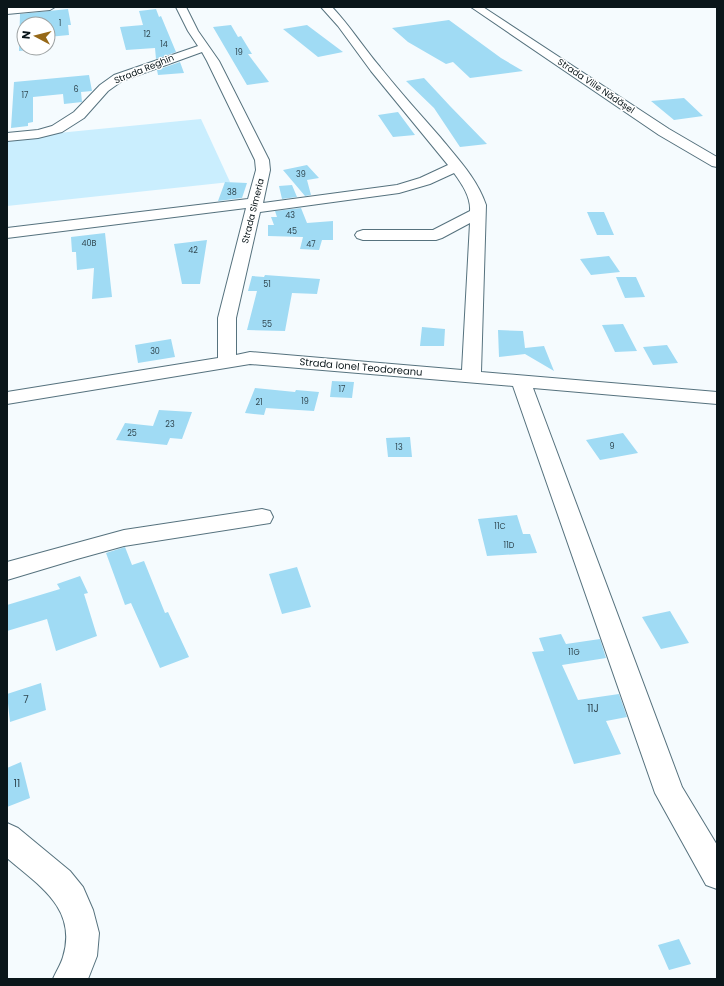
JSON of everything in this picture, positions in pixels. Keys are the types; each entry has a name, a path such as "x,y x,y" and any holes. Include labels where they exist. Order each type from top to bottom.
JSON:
{"street":[{"path":"7,11 50,7"},
{"name":"Strada Simeria","path":"181,7 203,48 213,61 262,160 263,170 227,318 227,362"},
{"path":"326,7 342,24 375,69 457,166 469,182 475,194 478,205 471,377"},
{"name":"Strada Viile Nădășel","path":"476,7 664,132 717,163"},
{"name":"Strada Reghin","path":"7,137 48,132 65,126 79,115 104,88 114,80 123,75 203,48"},
{"path":"103,72 104,76 114,80"},
{"path":"7,233 254,205 266,207 399,189 424,181 457,166"},
{"path":"363,235 436,234 472,215 477,215"},
{"name":"Strada Ionel Teodoreanu","path":"7,398 250,358 717,398"},
{"path":"521,382 670,793 717,874"},
{"path":"7,571 77,550 124,538 262,517"},
{"path":"7,838 64,887 77,908 83,930 82,950 70,979"}],"shaded area":[{"path":"201,119 230,182 7,206 7,138"}],"building":[{"path":"68,9 71,25 68,25 69,35 56,36 56,16 20,16 20,14"},
{"path":"156,9 159,17 161,16 176,52 156,59 155,48 126,50 120,27 143,25 139,11"},
{"path":"449,20 501,58 523,71 470,78 453,62 446,64 408,42 392,28"},
{"path":"231,25 238,37 241,36 252,54 248,54 269,82 247,85 213,27"},
{"path":"307,25 343,52 318,57 283,29"},
{"path":"180,62 184,73 158,75 157,70"},
{"path":"89,75 92,91 81,92 82,102 64,104 63,94 33,97 33,122 28,123 28,126 11,128 14,82"},
{"path":"424,78 487,144 460,147 434,108 406,81"},
{"path":"684,98 703,116 674,120 651,101"},
{"path":"398,112 415,135 393,137 378,115"},
{"path":"307,165 319,178 307,180 311,195 305,196 283,170"},
{"path":"225,182 247,183 242,198 218,201"},
{"path":"292,185 297,197 282,199 279,186"},
{"path":"301,208 307,223 333,221 333,240 322,240 319,250 300,249 303,237 268,236 268,225 274,225 271,217 277,217 275,211"},
{"path":"587,212 604,212 614,235 597,235"},
{"path":"105,233 112,297 92,299 94,268 77,270 76,252 72,252 71,237"},
{"path":"207,240 200,284 182,284 174,244"},
{"path":"609,256 620,272 591,275 580,259"},
{"path":"265,275 320,279 317,294 292,293 285,331 247,330 257,291 248,291 252,276 264,277"},
{"path":"616,277 636,277 645,297 625,298"},
{"path":"623,324 637,351 615,352 602,325"},
{"path":"422,327 445,329 444,346 420,346"},
{"path":"498,330 523,331 525,348 544,346 554,371 525,354 499,357"},
{"path":"171,339 175,357 138,363 135,345"},
{"path":"667,345 678,363 653,365 643,347"},
{"path":"332,381 354,382 352,398 330,397"},
{"path":"255,388 295,392 296,390 319,392 314,411 266,408 264,415 245,413"},
{"path":"159,410 192,412 182,439 170,438 167,445 116,440 125,423 153,426"},
{"path":"623,433 638,453 600,460 586,440"},
{"path":"410,437 412,457 388,457 386,438"},
{"path":"517,515 523,534 530,534 537,553 487,556 478,519"},
{"path":"125,547 132,565 144,561 165,613 168,612 189,657 160,668 131,603 125,605 106,553"},
{"path":"297,567 311,607 282,614 269,574"},
{"path":"80,576 88,593 84,594 97,636 56,651 47,619 7,631 7,605 60,589 57,584"},
{"path":"670,611 689,643 661,649 642,617"},
{"path":"561,634 566,644 600,639 606,658 562,665 578,700 619,694 627,717 606,721 621,754 574,764 532,652 544,651 539,638"},
{"path":"41,683 46,710 10,722 7,694"},
{"path":"21,762 30,798 7,807 7,768"},
{"path":"679,939 691,964 669,970 658,945"}]}
